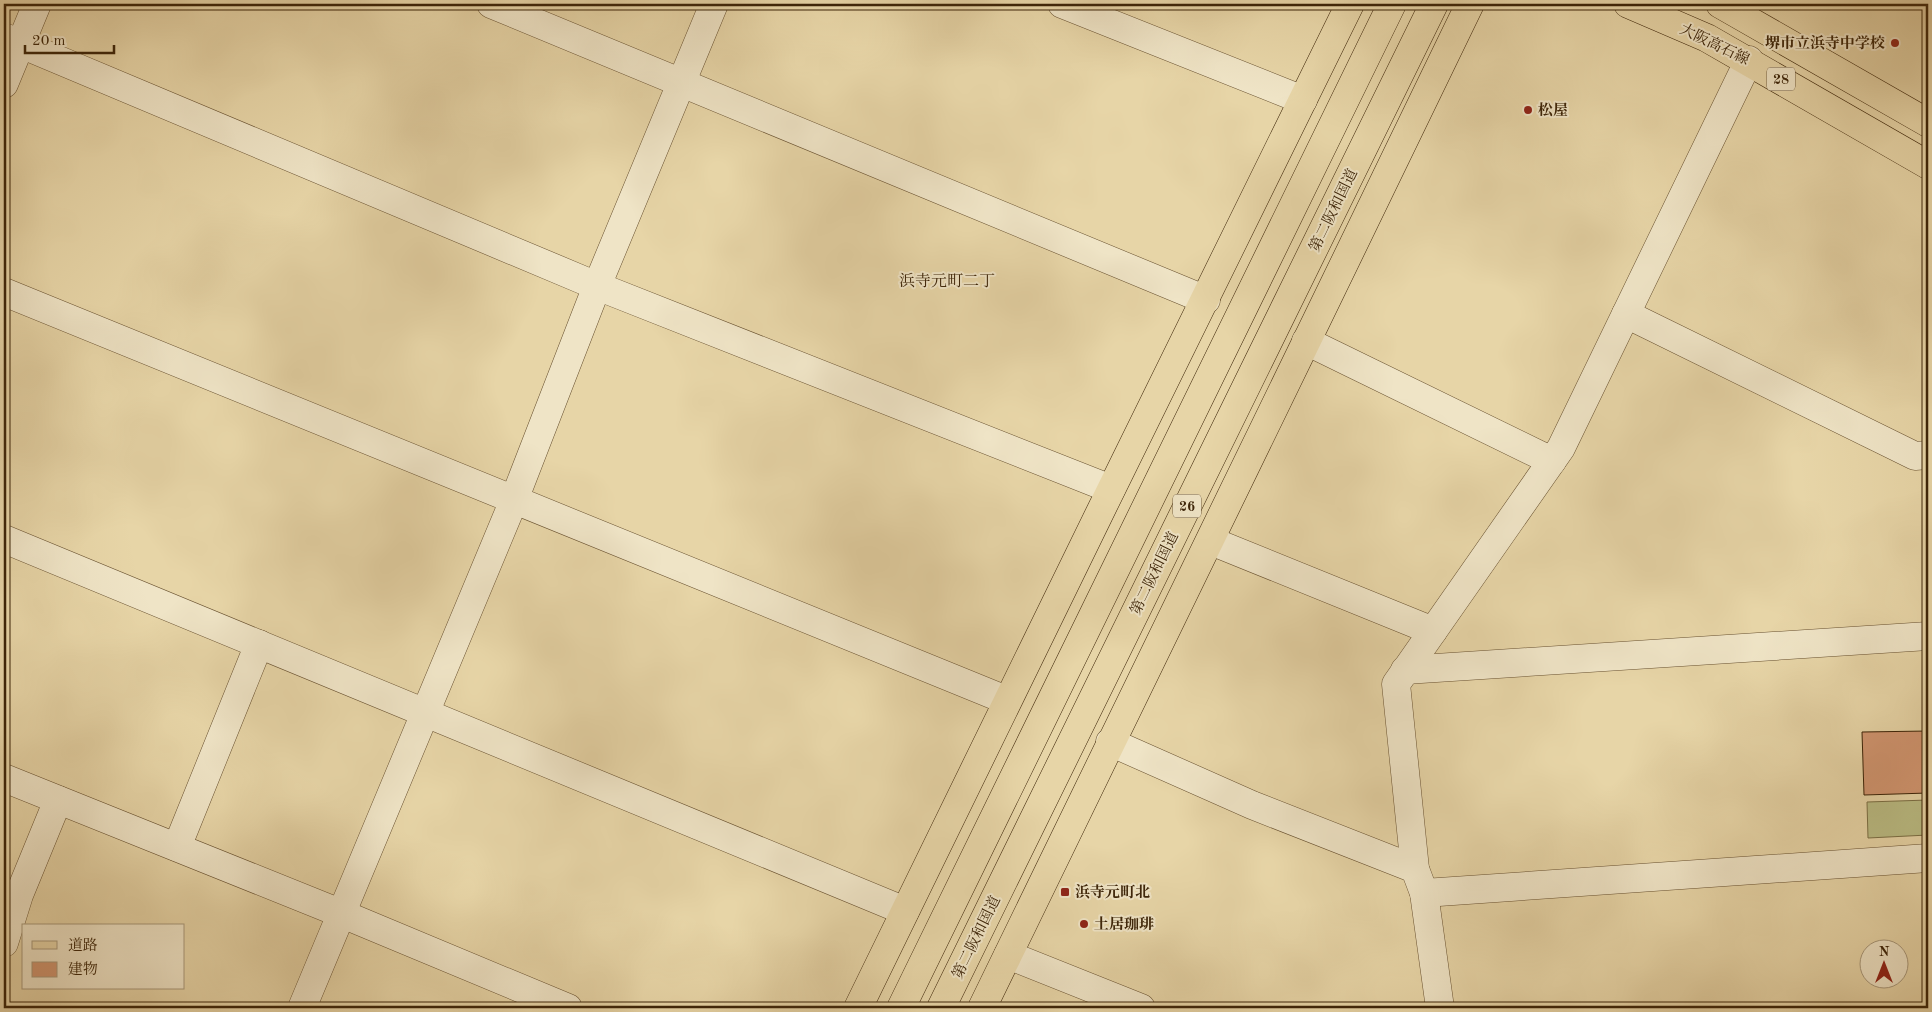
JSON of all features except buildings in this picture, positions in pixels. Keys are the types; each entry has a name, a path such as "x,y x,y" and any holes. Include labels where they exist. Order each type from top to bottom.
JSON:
{"main road":[{"path":"858,1008 1006,700 1206,300 1350,4"},
{"name":"26","path":"901,1008 1392,4"},
{"name":"第二阪和国道","path":"941,1008 1434,4"},
{"name":"26","path":"982,1008 1470,4"},
{"name":"大阪高石線","path":"1628,4 1707,38 1750,60 1928,164"},
{"name":"28","path":"1720,4 1928,122"}],"street":[{"path":"4,84 12,41 37,4"},
{"path":"492,4 682,81 1206,300"},
{"path":"302,1008 340,913 514,500 597,286 714,4"},
{"path":"1062,4 1303,100"},
{"path":"12,41 597,286 1111,489"},
{"path":"1440,1008 1420,881 1396,684 1561,448 1750,60"},
{"path":"4,292 1006,700"},
{"path":"1626,314 1914,456 1928,455"},
{"path":"1306,341 1552,461"},
{"path":"4,539 905,911"},
{"path":"1210,541 1433,631"},
{"path":"1405,670 1928,636"},
{"path":"177,847 258,644"},
{"path":"1110,742 1420,881 1928,858"},
{"path":"4,778 340,913 568,1008"},
{"path":"4,943 19,895 58,800"},
{"path":"1008,954 1141,1008"}],"green space":[{"path":"1928,800 1928,835 1868,838 1867,802"}],"place":[{"name":"堺市立浜寺中学校","path":"1895,43"},
{"name":"松屋","path":"1528,110"},
{"name":"浜寺元町北","path":"1065,892"},
{"name":"土居珈琲","path":"1084,924"}],"district":[{"name":"浜寺元町二丁","path":"947,280"}]}
